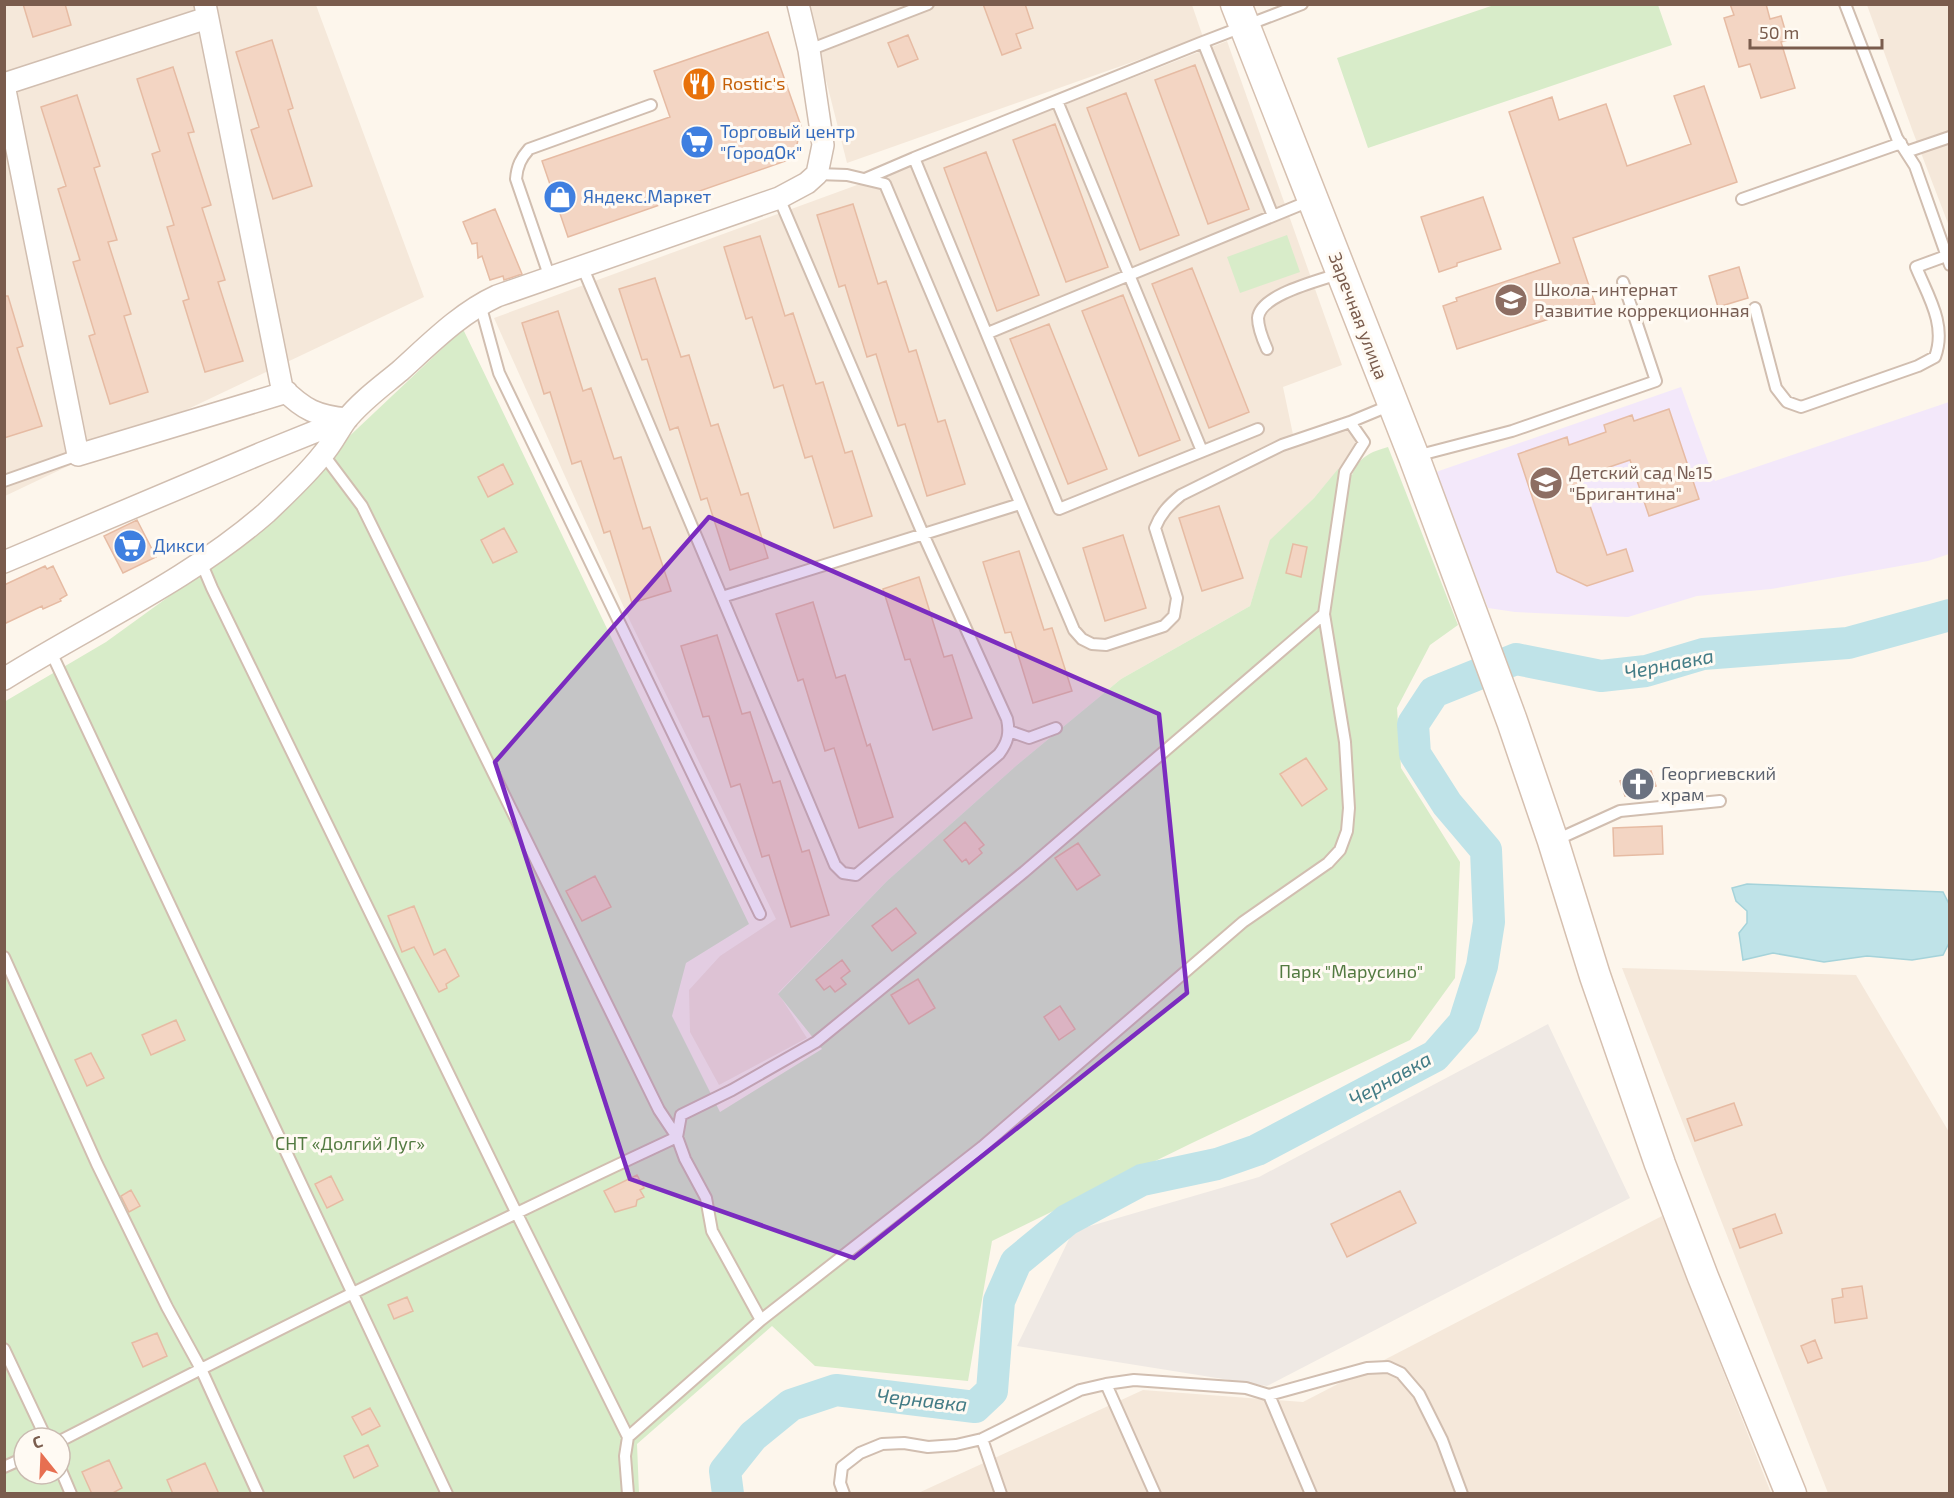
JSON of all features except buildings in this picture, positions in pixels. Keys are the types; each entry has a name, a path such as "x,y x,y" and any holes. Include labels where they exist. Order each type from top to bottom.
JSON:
{"street":[{"path":"4,679 50,650 117,614 201,562 266,513 323,454 347,419 441,334 479,304 779,198 807,183 817,174 823,145 808,50 798,4"},
{"path":"286,392 78,455 4,84 206,11 282,388 286,392 297,403 323,416 347,419"},
{"name":"Заречная улица","path":"1240,15 1414,457 1512,721 1553,841 1595,976 1660,1164 1791,1494"},
{"path":"4,562 347,419"}],"lane":[{"path":"808,50 928,4"},
{"path":"865,179 1203,42 1240,15 1302,4"},
{"path":"1755,308 1776,388 1787,402 1801,406 1918,366 1935,357 1940,345 1939,322 1916,267 1948,260 1915,166 1903,147 1845,4"},
{"path":"1203,42 1273,216"},
{"path":"1057,101 1202,451"},
{"path":"550,278 516,178 521,158 529,149 651,105"},
{"path":"1742,199 1903,147 1950,137"},
{"path":"914,158 1059,509 1258,429"},
{"path":"817,174 865,179 885,184 1074,630 1082,639 1092,644 1106,645 1164,626 1174,616 1177,598 1155,528 1168,506 1181,495 1282,446 1393,404"},
{"path":"582,267 835,865 843,873 856,875 999,754 1006,744 1009,731 1007,718 922,534 779,198"},
{"path":"988,333 1313,200"},
{"path":"1267,349 1259,326 1258,316 1262,308 1285,292 1341,273"},
{"path":"1414,457 1512,431 1656,381 1623,282"},
{"path":"479,304 499,373 760,914"},
{"path":"628,1437 761,1320 982,1147 1242,922 1328,863 1340,850 1347,831 1349,808 1345,742 1324,614 1345,472 1364,442 1350,422"},
{"path":"323,454 362,506 659,1110 677,1137 685,1159 706,1198 712,1231 761,1320"},
{"path":"4,481 78,455"},
{"path":"722,597 1020,504"},
{"path":"201,562 516,1212 628,1437 625,1456 628,1494"},
{"path":"677,1137 681,1115 732,1090 816,1042 1024,872 1324,614"},
{"path":"50,650 447,1494"},
{"path":"1009,731 1029,738 1056,728"},
{"path":"1553,841 1620,811 1720,801"},
{"path":"4,957 96,1164 167,1307 201,1369 258,1494"},
{"path":"72,1435 352,1292 677,1137"},
{"path":"4,1349 40,1426"},
{"path":"844,1494 840,1483 842,1467 860,1453 882,1444 904,1443 928,1447 956,1445 981,1439 1080,1390 1134,1380 1246,1388 1269,1395 1367,1368 1388,1367 1401,1373 1419,1394 1437,1431 1462,1494"},
{"path":"1106,1384 1155,1494"},
{"path":"1269,1395 1311,1494"},
{"path":"981,1439 1001,1494"}],"highlighted area":[{"path":"709,517 1159,714 1187,993 854,1258 630,1179 495,762"}],"shaded area":[{"path":"4,5 316,5 424,297 5,496"},
{"path":"807,5 1192,5 1203,37 847,163"},
{"path":"1867,5 1949,5 1949,226 1913,132"},
{"path":"1227,41 1342,365 1283,387 1295,444 1347,424 1359,445 1314,498 1271,540 1250,606 1121,679 1017,765 887,881 778,993 807,1038 719,1085 690,1032 689,990 720,956 776,919 630,621 494,318 898,170"},
{"path":"1681,387 1715,481 1949,402 1949,554 1928,561 1771,589 1697,596 1628,617 1515,612 1488,608 1436,472"},
{"path":"1622,968 1856,975 1949,1132 1949,1493 1828,1493"},
{"path":"1548,1024 1630,1198 1267,1386 1017,1346 1073,1231 1259,1177"},
{"path":"1662,1216 1771,1493 916,1494 1143,1390 1303,1402"}],"green space":[{"path":"1497,4 1658,5 1672,45 1368,148 1337,58"},
{"path":"1287,235 1300,272 1240,293 1227,257"},
{"name":"СНТ «Долгий Луг»","path":"463,329 749,924 686,963 672,1016 720,1112 822,1049 778,994 887,881 1017,765 1121,679 1250,606 1270,540 1314,498 1338,469 1352,475 1366,456 1388,447 1458,625 1430,645 1397,708 1401,768 1460,862 1455,978 1410,1040 992,1241 968,1381 815,1366 772,1326 637,1444 639,1493 5,1493 4,702 106,642 182,587 282,508 340,445"}],"water":[{"path":"1747,884 1943,892 1949,904 1950,941 1943,955 1912,960 1867,956 1824,962 1773,953 1743,960 1739,933 1747,923 1747,911 1736,901 1732,888"}],"waterway":[{"name":"Чернавка","path":"728,1494 725,1471 753,1436 791,1405 836,1390 975,1407 992,1391 999,1301 1016,1262 1067,1220 1142,1180 1217,1164 1257,1150 1435,1056 1464,1023 1482,966 1489,922 1486,850 1447,804 1415,754 1413,724 1434,692 1516,659 1601,676 1646,671 1703,654 1848,643 1950,615"}],"place":[{"name":"Rostic's","path":"699,84"},
{"name":"Торговый центр \"ГородОк\"","path":"697,142"},
{"name":"Яндекс.Маркет","path":"560,197"},
{"name":"Школа-интернат Развитие коррекционная","path":"1511,300"},
{"name":"Детский сад №15 \"Бригантина\"","path":"1546,483"},
{"name":"Дикси","path":"130,546"},
{"name":"Георгиевский храм","path":"1638,784"}],"park label":[{"name":"Парк \"Марусино\"","path":"1351,972"}]}
